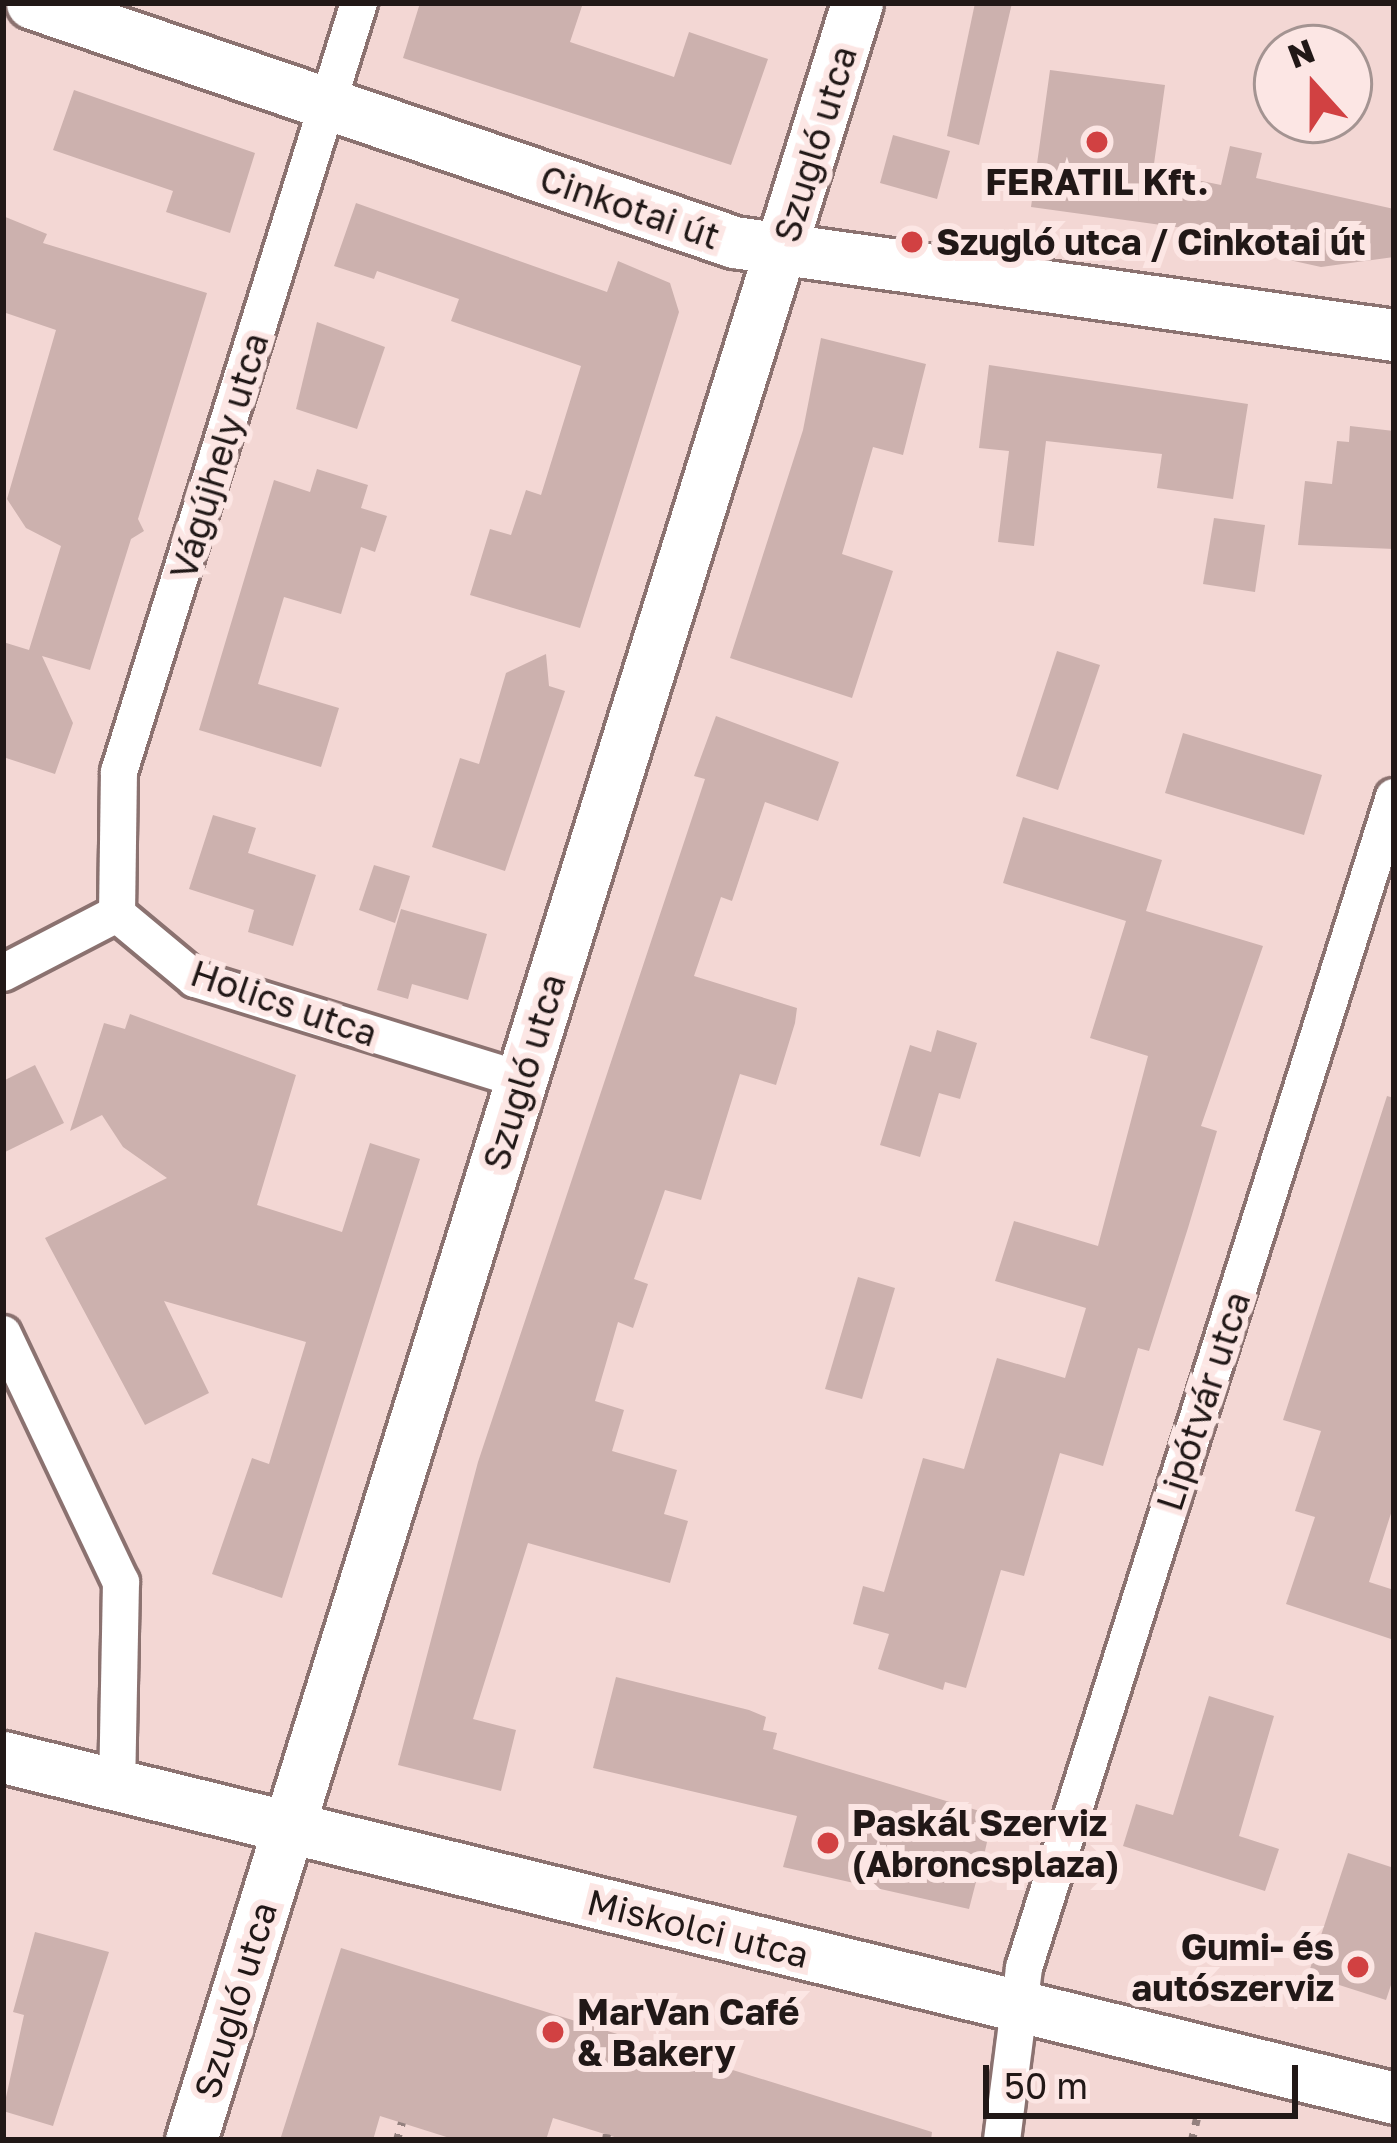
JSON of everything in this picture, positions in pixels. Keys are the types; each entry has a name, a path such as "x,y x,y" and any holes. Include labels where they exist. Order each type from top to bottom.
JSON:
{"street":[{"name":"Cinkotai út","path":"32,3 734,242 1394,335"},
{"name":"Vágújhely utca","path":"117,914 119,772 359,3"},
{"name":"Szugló utca","path":"191,2140 784,251 857,3"},
{"name":"Lipótvár utca","path":"1001,2140 1014,2005 1394,797"},
{"path":"3,973 117,914"},
{"name":"Holics utca","path":"117,914 195,979 521,1081"},
{"path":"3,1334 122,1582 117,1786"},
{"name":"Miskolci utca","path":"3,1757 1394,2098"}],"path":[{"path":"1192,2140 1198,2115"},
{"path":"397,2140 402,2123"}],"building":[{"path":"420,3 583,3 570,42 674,77 689,32 768,59 731,165 403,58"},
{"path":"975,3 1012,3 979,145 947,136"},
{"path":"1050,70 1165,85 1153,171 1221,185 1230,146 1262,153 1256,178 1394,209 1394,257 1321,267 1181,236 1183,228 1031,207"},
{"path":"74,90 255,153 230,233 166,212 173,191 53,150"},
{"path":"893,135 950,151 937,199 880,183"},
{"path":"356,203 607,292 618,261 670,283 679,312 580,628 470,595 490,529 511,535 526,490 541,495 581,366 451,321 459,299 377,271 374,279 334,266"},
{"path":"3,216 47,234 43,243 207,293 138,519 144,531 131,539 90,670 42,656 73,723 55,774 3,757 3,642 29,650 61,546 26,528 7,499 56,330 3,312"},
{"path":"317,322 385,347 357,429 296,409"},
{"path":"821,338 926,364 903,455 873,447 842,554 893,571 852,698 730,658 803,430"},
{"path":"989,365 1248,404 1233,499 1157,488 1162,454 1046,441 1034,546 998,542 1009,451 979,448"},
{"path":"1350,426 1394,431 1394,549 1298,545 1305,481 1332,484 1337,441 1349,442"},
{"path":"317,469 368,485 361,508 387,516 375,552 361,547 341,614 284,597 258,684 339,708 321,767 199,730 274,480 310,492"},
{"path":"1214,518 1265,525 1255,592 1203,584"},
{"path":"1057,651 1100,665 1058,790 1016,776"},
{"path":"546,654 549,686 565,691 505,871 432,847 460,758 479,764 506,673"},
{"path":"716,716 839,762 818,821 765,802 732,901 721,897 694,976 797,1008 795,1023 776,1085 740,1074 701,1200 665,1190 634,1279 648,1284 633,1328 618,1322 595,1401 624,1410 612,1451 677,1470 664,1514 688,1521 670,1583 528,1543 473,1719 516,1730 501,1791 398,1765 478,1462 705,779 694,776"},
{"path":"1183,733 1322,775 1304,835 1165,793"},
{"path":"213,815 256,828 248,853 316,875 293,946 248,932 254,910 189,889"},
{"path":"1023,817 1162,860 1146,911 1263,946 1201,1126 1217,1131 1188,1228 1149,1351 1138,1348 1103,1466 1060,1453 1024,1576 1001,1570 966,1688 945,1682 943,1690 878,1669 889,1634 853,1624 863,1586 884,1592 923,1458 964,1469 997,1358 1065,1378 1086,1308 995,1281 1014,1221 1098,1246 1148,1056 1090,1038 1126,921 1003,883"},
{"path":"374,865 410,876 395,923 359,910"},
{"path":"401,909 487,934 468,1000 412,984 408,999 377,990"},
{"path":"130,1014 296,1075 257,1205 342,1232 370,1143 420,1159 282,1598 212,1574 252,1458 269,1464 306,1342 164,1301 209,1393 145,1425 45,1238 167,1178 123,1147 102,1115 70,1131 104,1023 125,1029"},
{"path":"937,1030 977,1043 960,1099 939,1093 920,1157 880,1145 910,1045 931,1052"},
{"path":"35,1065 64,1123 3,1153 3,1081"},
{"path":"1387,1096 1394,1098 1394,1504 1369,1582 1394,1590 1394,1640 1286,1604 1315,1517 1295,1511 1321,1431 1283,1420"},
{"path":"858,1277 895,1288 862,1399 825,1389"},
{"path":"616,1677 749,1710 766,1717 763,1730 777,1733 773,1749 993,1815 985,1851 993,1868 977,1878 969,1909 783,1867 797,1816 593,1768"},
{"path":"1209,1696 1274,1716 1239,1836 1279,1849 1265,1891 1123,1846 1136,1804 1173,1815"},
{"path":"1348,1853 1394,1868 1394,1976 1386,2000 1308,1975"},
{"path":"35,1932 109,1952 53,2126 3,2111 24,2015 13,2012"},
{"path":"341,1948 932,2132 931,2140 624,2140 553,2118 546,2140 456,2140 380,2116 373,2140 280,2140"}],"place":[{"name":"FERATIL Kft.","path":"1097,142"},
{"name":"Szugló utca / Cinkotai út","path":"912,242"},
{"name":"Paskál Szerviz (Abroncsplaza)","path":"828,1843"},
{"name":"Gumi- és autószerviz","path":"1358,1967"},
{"name":"MarVan Café & Bakery","path":"553,2032"}]}
